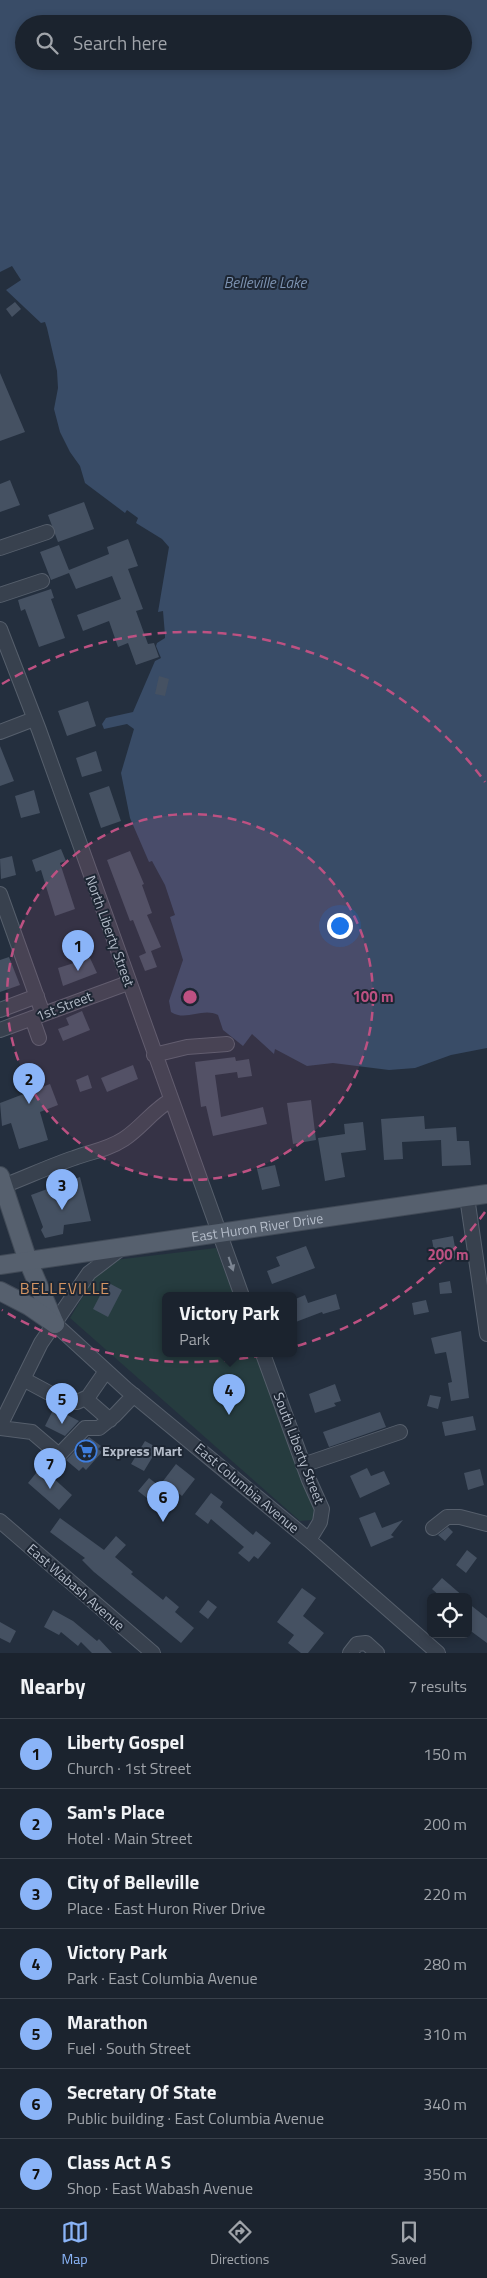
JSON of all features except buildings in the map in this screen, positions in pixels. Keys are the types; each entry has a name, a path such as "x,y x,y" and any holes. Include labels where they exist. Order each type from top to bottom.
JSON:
{"main road":[{"path":"2,1181 28,1261 55,1324"},
{"name":"East Huron River Drive","path":"0,1265 125,1245 487,1194"},
{"path":"0,1291 29,1306 55,1324"}],"street":[{"path":"0,548 47,532"},
{"path":"0,595 42,581"},
{"name":"North Liberty Street","path":"0,629 220,1233"},
{"path":"0,732 34,719"},
{"path":"0,894 37,996 39,1038"},
{"name":"1st Street","path":"0,1030 128,983"},
{"path":"0,1010 37,996"},
{"path":"154,1055 187,1047 227,1044"},
{"path":"2,1181 75,1157 98,1152 123,1140 146,1122 162,1105 171,1100"},
{"path":"467,1197 487,1334"},
{"path":"220,1233 241,1292"},
{"path":"125,1245 90,1273 41,1343 0,1427 32,1432 59,1455 85,1428 99,1428 110,1420 134,1395"},
{"name":"East Columbia Avenue","path":"55,1324 134,1395 309,1540 433,1652"},
{"name":"South Liberty Street","path":"264,1357 303,1465 322,1509 320,1522 309,1540"},
{"path":"23,1379 52,1394 77,1402 86,1399 106,1371"},
{"path":"86,1399 110,1420"},
{"path":"303,1465 400,1432"},
{"path":"433,1528 446,1517 460,1517 487,1524"},
{"name":"East Wabash Avenue","path":"0,1522 153,1653"},
{"path":"350,1653 358,1644 366,1643 377,1653"}],"green space":[{"path":"216,1248 232,1292 162,1292 162,1357 257,1357 315,1511 312,1520 300,1521 70,1318 95,1276 115,1260"}],"water":[{"name":"Belleville Lake","path":"0,0 487,0 487,1048 451,1055 415,1068 389,1070 333,1063 307,1066 275,1049 274,1054 252,1034 243,1046 223,1030 218,1015 206,1013 182,1016 171,1012 169,1001 183,960 170,917 175,915 165,885 152,861 149,862 130,818 121,773 134,729 127,724 104,729 102,724 106,718 133,712 155,661 161,658 156,646 157,643 165,638 165,635 163,611 158,612 169,547 162,539 136,523 138,518 127,510 125,513 85,483 80,466 70,452 60,432 54,409 58,388 57,371 45,322 41,323 6,290 21,280 12,266 0,272"}],"place":[{"name":"Liberty Gospel","path":"78,971"},
{"name":"Sam's Place","path":"29,1104"},
{"name":"City of Belleville","path":"62,1210"},
{"name":"Victory Park","path":"229,1415"},
{"name":"Marathon","path":"62,1424"},
{"name":"Express Mart","path":"86,1451"},
{"name":"Class Act A S","path":"50,1489"},
{"name":"Secretary Of State","path":"163,1522"}],"district":[{"name":"BELLEVILLE","path":"65,1288"}]}
